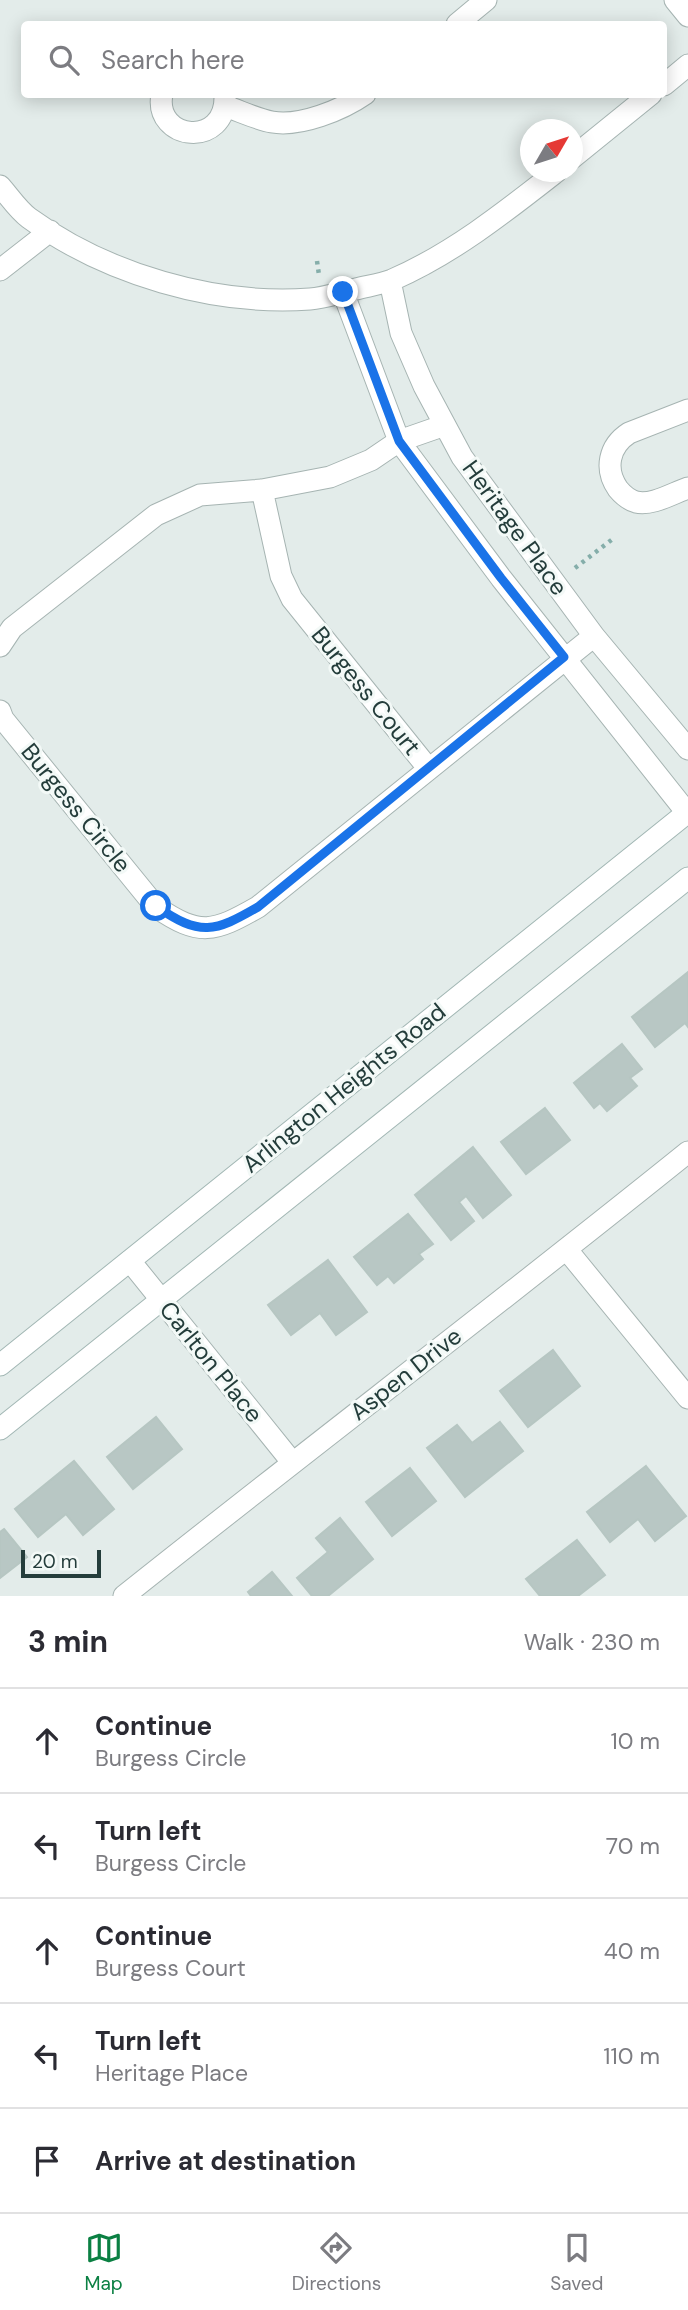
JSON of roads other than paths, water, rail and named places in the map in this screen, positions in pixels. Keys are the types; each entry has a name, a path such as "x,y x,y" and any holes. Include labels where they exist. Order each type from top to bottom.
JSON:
{"street":[{"path":"461,21 486,0"},
{"path":"675,0 688,16"},
{"path":"667,82 688,65"},
{"path":"162,98 162,111 167,120 175,128 195,133 215,125 221,116 225,100 273,122 311,119 360,98"},
{"path":"583,149 646,98"},
{"path":"0,186 26,216 79,250 137,274 207,293 262,301 313,299 390,281 457,246 543,182"},
{"path":"0,270 50,231"},
{"name":"Heritage Place","path":"390,281 401,332 424,386 462,457 594,636 688,749"},
{"name":"Heritage Place","path":"343,292 399,441 485,556 688,813"},
{"path":"688,411 629,433 613,450 610,469 611,478 617,487 636,502 655,500 688,488"},
{"path":"0,646 12,628 156,515 200,495 262,490 330,477 371,460 399,441 445,425"},
{"name":"Burgess Court","path":"262,490 281,576 292,598 428,768 564,657 594,636"},
{"name":"Burgess Circle","path":"0,712 156,906 178,922 201,928 226,925 258,907 428,768"},
{"name":"Arlington Heights Road","path":"0,1365 688,813"},
{"name":"Arlington Heights Road","path":"0,1429 688,878"},
{"name":"Aspen Drive","path":"124,1596 292,1462 567,1250 688,1152"},
{"path":"567,1250 688,1398"},
{"name":"Carlton Place","path":"130,1261 292,1462"}]}
